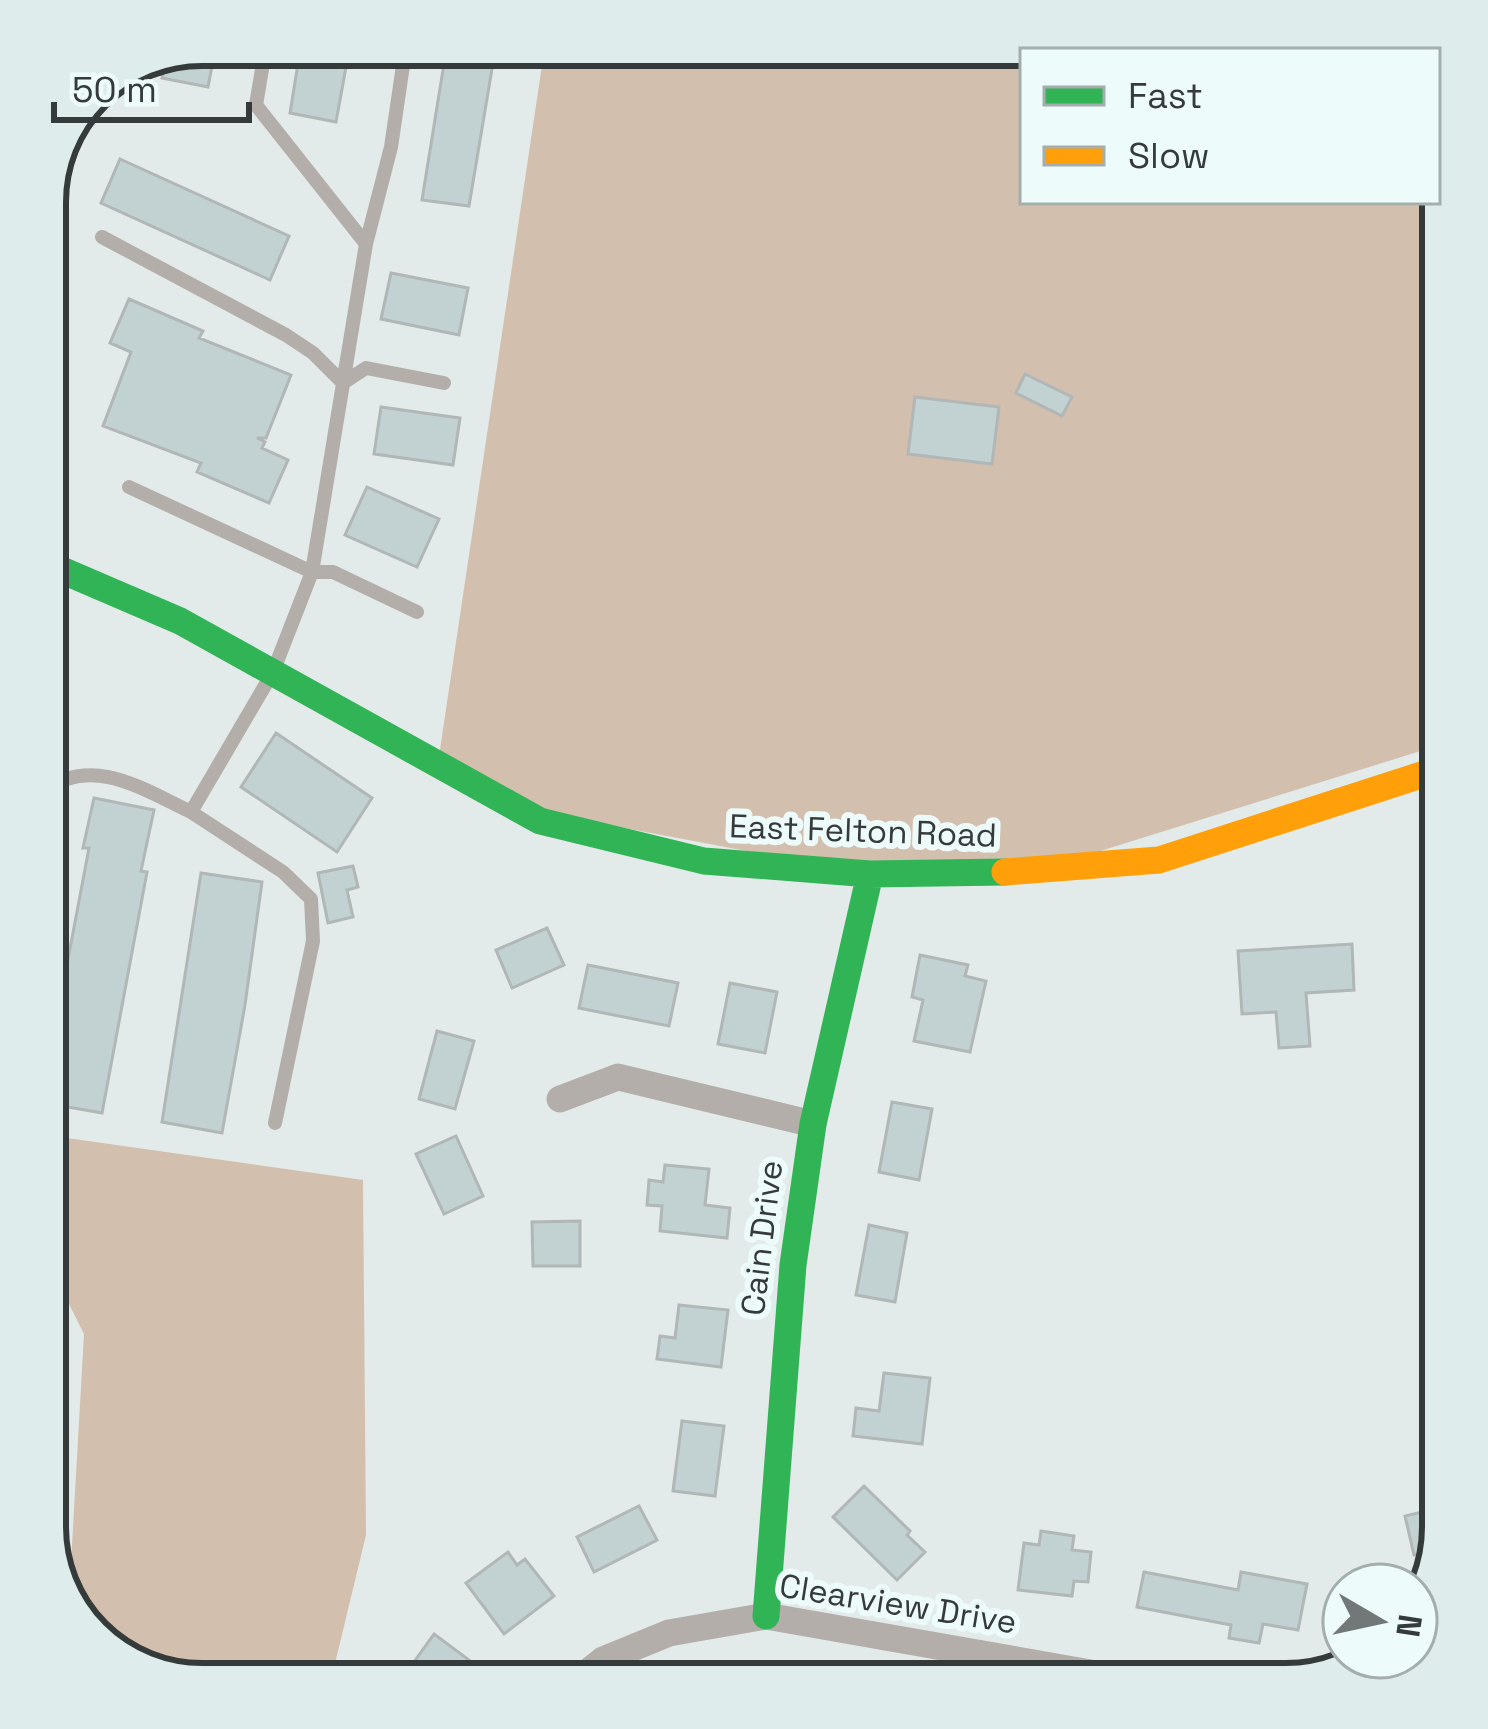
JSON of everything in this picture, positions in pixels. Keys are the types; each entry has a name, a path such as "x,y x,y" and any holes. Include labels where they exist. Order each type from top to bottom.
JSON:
{"street":[{"name":"East Felton Road","path":"66,572 180,621 540,820 704,861 870,874 1018,872 1160,860 1422,775"},
{"name":"Cain Drive","path":"766,1616 793,1265 813,1124 870,874"},
{"path":"560,1099 618,1077 813,1124"},
{"name":"Clearview Drive","path":"599,1663 669,1634 766,1616 1009,1663"}],"lane":[{"path":"262,66 256,105 366,244"},
{"path":"191,812 273,672 312,572 366,244 391,147 403,66"},
{"path":"102,237 286,335 313,352 343,383"},
{"path":"343,383 366,368 443,383"},
{"path":"129,487 312,572 333,572 417,612"},
{"path":"66,778 107,773 191,812 283,872 311,899 313,941 275,1123"}],"shaded area":[{"path":"542,66 1020,66 1020,204 1422,204 1422,751 1065,862 870,874 555,815 438,763"},
{"path":"66,1138 363,1180 366,1535 335,1663 184,1662 126,1640 94,1610 71,1562 84,1334 66,1298"}],"building":[{"path":"212,66 208,87 162,78 163,72 175,69"},
{"path":"298,66 346,66 336,122 290,113"},
{"path":"444,66 492,66 469,206 422,200"},
{"path":"120,159 289,236 270,280 101,203"},
{"path":"391,273 468,288 459,335 381,319"},
{"path":"129,299 203,331 199,338 291,375 266,438 257,438 265,442 262,448 288,460 269,503 197,472 201,463 103,426 131,352 110,343"},
{"path":"1025,374 1072,397 1062,416 1016,393"},
{"path":"915,397 999,407 992,464 908,454"},
{"path":"381,407 460,418 453,465 374,454"},
{"path":"367,487 439,519 417,567 345,535"},
{"path":"276,733 372,798 337,852 241,787"},
{"path":"94,798 154,810 102,1113 66,1107 66,970 89,848 83,848"},
{"path":"353,866 358,887 347,890 353,917 328,923 318,873"},
{"path":"201,873 262,882 222,1133 162,1122"},
{"path":"547,928 564,965 512,988 496,950"},
{"path":"1352,944 1354,990 1306,993 1310,1046 1279,1048 1276,1012 1242,1014 1238,951"},
{"path":"920,955 968,965 965,976 986,981 970,1052 914,1041 923,1000 912,997"},
{"path":"588,965 678,983 669,1026 579,1008"},
{"path":"730,983 777,992 765,1053 718,1044"},
{"path":"437,1031 474,1041 455,1109 419,1099"},
{"path":"892,1102 932,1109 919,1180 879,1172"},
{"path":"456,1136 483,1196 444,1214 416,1154"},
{"path":"665,1165 709,1169 705,1205 730,1208 727,1238 660,1231 662,1206 647,1205 649,1180 663,1182"},
{"path":"580,1221 580,1266 533,1266 532,1222"},
{"path":"869,1225 907,1233 895,1302 856,1295"},
{"path":"679,1305 728,1310 721,1367 657,1359 660,1336 675,1338"},
{"path":"884,1373 930,1378 922,1444 853,1436 856,1408 879,1411"},
{"path":"682,1421 724,1426 715,1496 673,1491"},
{"path":"864,1486 925,1552 897,1580 833,1517"},
{"path":"639,1506 657,1540 594,1572 577,1537"},
{"path":"1422,1512 1419,1554 1414,1555 1405,1516"},
{"path":"1041,1531 1074,1536 1072,1550 1091,1552 1088,1582 1074,1581 1072,1596 1018,1590 1024,1543 1039,1545"},
{"path":"508,1552 517,1565 525,1559 554,1596 504,1634 466,1583"},
{"path":"1144,1572 1238,1590 1241,1572 1307,1584 1298,1630 1263,1624 1259,1643 1229,1638 1231,1625 1137,1607"},
{"path":"434,1634 469,1660 467,1663 413,1663"}],"traffic: fast":[{"path":"66,572 180,621 540,821 704,861 870,874 1005,872"},
{"path":"766,1616 793,1265 813,1124 870,874"}],"traffic: slow":[{"path":"1005,872 1159,860 1422,775"}]}
